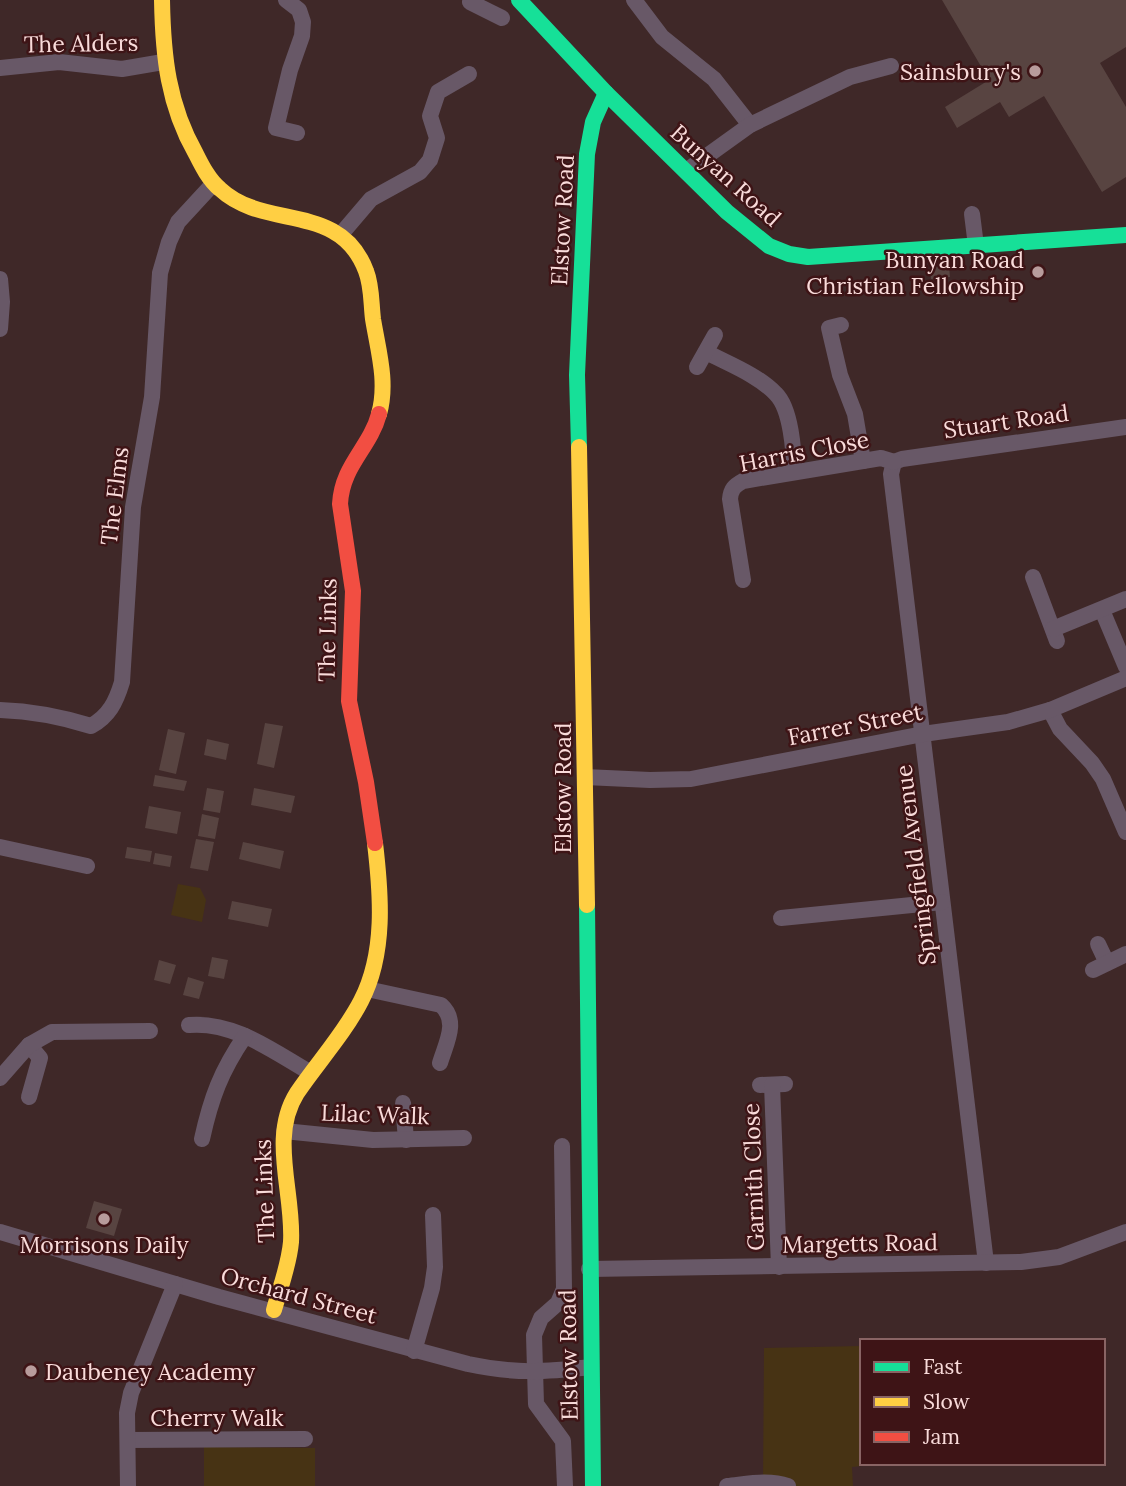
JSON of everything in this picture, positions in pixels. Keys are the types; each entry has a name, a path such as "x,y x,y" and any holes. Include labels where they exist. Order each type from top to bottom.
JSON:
{"street":[{"path":"162,0 163,62 176,116 185,137 213,184 229,197 249,206 342,233 371,200 420,172 430,160 437,138 430,116 438,92 469,74"},
{"path":"286,0 299,10 303,22 302,36 290,70 276,128 297,132"},
{"path":"471,0 470,2 502,18"},
{"name":"Bunyan Road","path":"519,0 606,93 727,212 769,246 789,254 808,257 1126,235"},
{"path":"637,1 662,37 714,79 750,125"},
{"name":"The Alders","path":"0,68 59,62 122,69 163,62"},
{"path":"686,171 750,125 850,77 891,66"},
{"name":"Elstow Road","path":"593,1486 585,777 577,375 587,154 593,122 606,93"},
{"name":"The Elms","path":"0,710 74,720 91,726 104,719 117,699 122,682 133,507 152,397 160,273 178,222 213,184"},
{"path":"972,214 976,246"},
{"name":"The Links","path":"274,1310 291,1241 284,1131 289,1108 368,989 376,954 379,890 371,817 349,703 348,679 354,620 353,586 340,507 340,485 349,464 379,416 383,397 382,373 367,273 357,250 342,233"},
{"path":"0,279 0,329"},
{"path":"841,326 829,328 839,375 855,414 863,461"},
{"path":"697,367 715,335"},
{"path":"706,352 755,378 778,395 786,413 794,472"},
{"name":"Stuart Road","path":"894,462 902,458 1126,427"},
{"name":"Harris Close","path":"743,580 731,511 730,492 735,485 743,481 881,458 894,462"},
{"name":"Springfield Avenue","path":"894,462 891,474 986,1263"},
{"path":"1032,577 1055,635 1126,599"},
{"path":"1102,610 1126,667"},
{"name":"Farrer Street","path":"585,777 691,779 923,734 1008,722 1050,710 1126,678"},
{"path":"1050,710 1060,729 1103,779 1126,832"},
{"path":"0,847 87,866"},
{"path":"781,918 942,902"},
{"path":"1098,944 1100,967 1126,954"},
{"path":"368,989 441,1005 448,1011 451,1028 440,1063"},
{"path":"189,1025 203,1023 221,1026 245,1036 311,1073"},
{"path":"0,1078 29,1045 52,1032 150,1031"},
{"path":"202,1139 208,1110 224,1067 245,1036"},
{"path":"29,1045 40,1058 29,1097"},
{"name":"Garnith Close","path":"773,1085 779,1267"},
{"path":"403,1103 407,1140"},
{"name":"Lilac Walk","path":"284,1131 440,1145 464,1138"},
{"path":"562,1146 556,1165 564,1289 558,1303 541,1318 534,1335 536,1404 563,1441 565,1486"},
{"path":"414,1351 432,1288 435,1267 433,1216"},
{"name":"Orchard Street","path":"0,1232 414,1351 504,1371 536,1372 591,1367"},
{"name":"Margetts Road","path":"589,1269 1021,1262 1059,1257 1126,1232"},
{"path":"128,1486 127,1413 131,1393 175,1284"},
{"name":"Cherry Walk","path":"129,1440 305,1439"},
{"path":"727,1486 757,1482 788,1486"}],"shaded area":[{"path":"178,884 200,888 206,900 202,922 171,915"},
{"path":"860,1346 860,1465 872,1465 852,1467 853,1486 763,1486 764,1348"},
{"path":"204,1447 315,1448 315,1486 204,1486"}],"building":[{"name":"Sainsbury's","path":"942,0 1126,0 1126,47 1100,63 1126,107 1126,177 1102,192 1044,96 1009,117 1000,102 957,128 945,107 989,80"},
{"path":"949,266 950,277 931,279 930,267"},
{"path":"265,723 283,726 274,768 257,764"},
{"path":"168,729 185,733 176,774 159,770"},
{"path":"207,739 229,744 226,760 204,755"},
{"path":"155,775 187,781 184,791 153,786"},
{"path":"207,788 224,791 220,813 203,810"},
{"path":"254,788 295,796 291,813 251,805"},
{"path":"149,806 181,812 177,834 145,828"},
{"path":"202,814 219,818 215,839 198,836"},
{"path":"196,839 214,842 208,871 190,868"},
{"path":"243,842 284,851 280,869 239,859"},
{"path":"127,847 152,851 150,862 125,858"},
{"path":"155,853 172,856 170,867 153,864"},
{"path":"232,901 272,909 268,927 228,919"},
{"path":"212,957 228,960 224,979 208,976"},
{"path":"159,960 176,965 170,984 154,980"},
{"path":"188,977 204,982 199,999 183,995"},
{"name":"Morrisons Daily","path":"94,1201 122,1209 114,1236 86,1228"}],"traffic: fast":[{"path":"519,0 606,93 727,212 769,246 789,254 808,257 1126,235"},
{"path":"579,447 577,375 587,154 593,122 606,93"},
{"path":"587,905 593,1486"}],"traffic: slow":[{"path":"162,0 166,60 173,99 187,136 209,177 238,202 258,210 320,225 339,235 354,249 366,271 382,378 379,414"},
{"path":"579,447 587,905"},
{"path":"274,1310 291,1242 285,1128 297,1093 347,1025 369,983 375,963 380,923 375,843"}],"traffic: jam":[{"path":"375,843 366,782 349,701 353,591 340,504 346,478 379,414"}],"place":[{"name":"Sainsbury's","path":"1035,71"},
{"name":"Bunyan Road Christian Fellowship","path":"1038,272"},
{"name":"Morrisons Daily","path":"104,1219"},
{"name":"Daubeney Academy","path":"31,1371"}]}
